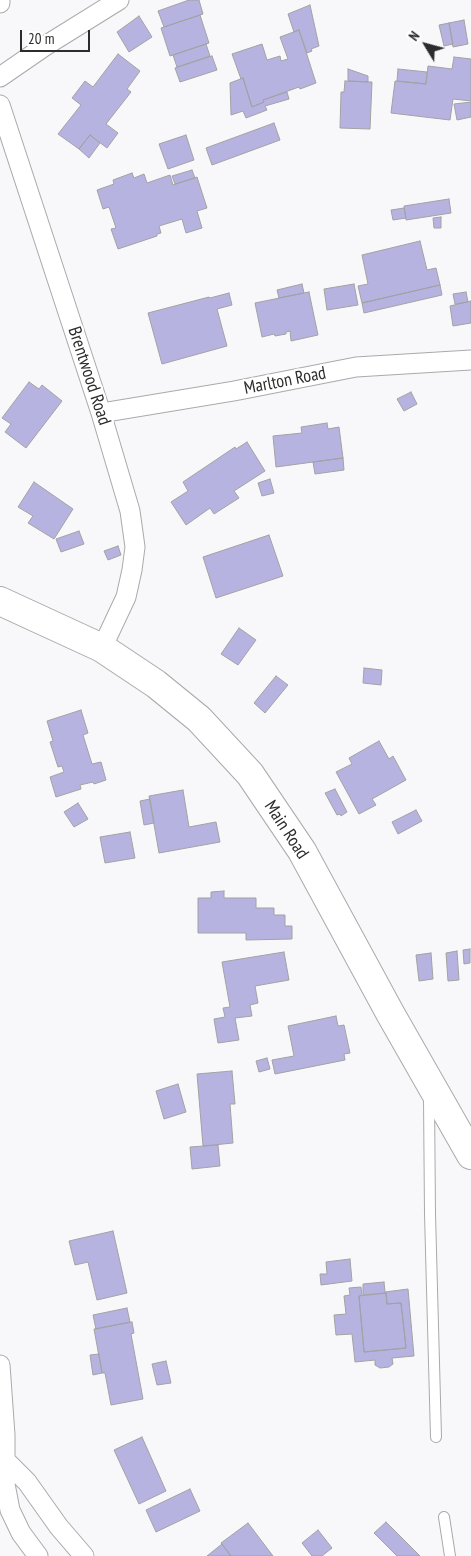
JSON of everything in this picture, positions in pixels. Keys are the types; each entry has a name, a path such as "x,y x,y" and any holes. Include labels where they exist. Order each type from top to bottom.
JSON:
{"main road":[{"name":"Main Road","path":"0,601 102,648 156,684 199,719 250,774 302,851 471,1155"}],"street":[{"path":"0,77 45,46 119,0"},
{"name":"Brentwood Road","path":"0,105 101,413 130,511 135,546 132,570 126,597 102,648"},
{"name":"Marlton Road","path":"101,413 234,391 356,367 471,360"},
{"path":"0,1365 5,1425 5,1484 10,1510 21,1533 38,1556"},
{"path":"4,1460 27,1482 59,1527 84,1556"}],"lane":[{"path":"429,1081 430,1214 436,1437"},
{"path":"444,1517 450,1556"}],"building":[{"path":"189,0 199,0 203,14 164,27 158,11"},
{"path":"310,5 319,46 307,53 299,30 294,32 288,14"},
{"path":"200,15 209,43 170,56 161,28"},
{"path":"139,16 152,37 129,52 117,32"},
{"path":"464,20 468,44 453,47 449,23"},
{"path":"449,23 453,44 444,46 439,25"},
{"path":"299,30 316,83 263,100 264,102 252,107 243,78 241,79 232,54 262,44 267,60 280,56 281,61 288,59 280,37"},
{"path":"206,44 210,56 177,67 173,55"},
{"path":"118,54 140,71 127,89 131,92 106,124 118,133 107,148 90,135 79,149 58,134 81,105 72,98 85,81 93,87"},
{"path":"212,56 217,70 180,82 175,68"},
{"path":"454,57 471,59 471,101 453,99 450,120 391,113 395,81 426,84 428,66 452,69"},
{"path":"348,69 368,76 368,82 348,81"},
{"path":"398,69 427,72 426,84 397,81"},
{"path":"243,78 252,107 264,102 263,100 287,92 289,99 265,106 267,110 246,118 243,111 231,115 230,83"},
{"path":"345,81 372,82 370,129 340,128 341,92 344,92"},
{"path":"471,102 471,117 457,120 454,104"},
{"path":"274,123 280,140 212,165 206,148"},
{"path":"90,135 100,143 89,158 79,149"},
{"path":"186,135 194,160 168,169 159,144"},
{"path":"192,170 195,178 175,184 172,176"},
{"path":"132,173 134,178 144,174 147,183 170,175 173,185 197,177 207,208 197,211 202,228 186,233 182,219 159,226 161,233 157,234 157,236 118,249 111,229 116,228 109,207 103,209 97,190 114,184 113,180"},
{"path":"449,199 451,213 406,220 404,206"},
{"path":"404,208 406,218 393,220 391,210"},
{"path":"441,217 441,228 434,228 433,218"},
{"path":"420,241 427,270 436,268 440,285 362,303 358,286 368,284 362,255"},
{"path":"302,284 304,293 279,298 277,290"},
{"path":"354,284 358,305 327,310 324,289"},
{"path":"440,285 442,295 364,313 362,303"},
{"path":"309,292 318,335 291,341 290,331 286,332 286,334 262,337 255,303"},
{"path":"466,292 468,302 455,304 453,294"},
{"path":"229,293 232,305 217,309 227,346 162,364 148,313"},
{"path":"471,301 471,323 453,326 450,306"},
{"path":"29,382 39,389 42,385 62,401 26,448 5,432 11,424 2,418"},
{"path":"411,392 417,404 404,411 397,399"},
{"path":"327,423 328,429 339,427 343,458 276,467 273,436 302,433 301,427"},
{"path":"247,442 265,471 234,491 239,498 214,514 210,508 186,525 171,502 188,491 183,482 235,447 236,449"},
{"path":"343,458 344,470 315,474 313,462"},
{"path":"270,479 274,493 262,496 258,483"},
{"path":"34,482 73,509 54,539 28,523 33,516 18,507"},
{"path":"79,531 84,544 61,552 56,539"},
{"path":"269,535 283,576 216,598 203,557"},
{"path":"118,546 121,555 108,560 104,551"},
{"path":"239,628 256,640 238,665 221,654"},
{"path":"364,668 382,670 381,685 363,683"},
{"path":"276,676 288,685 265,713 254,703"},
{"path":"81,710 88,733 83,735 92,764 101,762 106,780 94,784 93,782 80,785 81,789 56,797 50,777 64,772 62,766 58,767 50,742 53,741 47,721"},
{"path":"379,741 389,759 393,756 406,780 372,799 376,805 359,814 336,772 352,764 349,758"},
{"path":"335,789 347,812 341,816 340,814 337,815 325,793"},
{"path":"183,790 189,827 216,822 220,842 159,853 149,796"},
{"path":"150,799 154,823 144,825 140,801"},
{"path":"78,803 88,819 74,827 64,812"},
{"path":"416,810 422,821 398,834 392,822"},
{"path":"130,832 135,858 105,863 100,837"},
{"path":"224,891 224,898 256,898 256,908 274,908 274,915 285,915 285,926 292,926 292,939 246,940 246,933 198,933 198,898 211,898 211,892"},
{"path":"470,949 470,963 464,964 463,950"},
{"path":"457,951 459,980 448,981 446,953"},
{"path":"284,952 289,980 255,986 258,1003 250,1005 252,1016 235,1018 239,1040 218,1043 214,1019 225,1017 223,1008 230,1007 222,962"},
{"path":"431,953 433,979 419,981 416,955"},
{"path":"336,1016 338,1026 344,1025 350,1053 344,1054 345,1060 275,1074 272,1060 294,1056 288,1026"},
{"path":"267,1058 270,1069 259,1072 256,1061"},
{"path":"232,1071 235,1104 230,1104 233,1143 203,1146 197,1074"},
{"path":"178,1084 186,1112 164,1119 156,1091"},
{"path":"218,1145 220,1166 192,1169 190,1147"},
{"path":"113,1231 127,1293 97,1300 88,1262 75,1265 69,1241"},
{"path":"350,1259 352,1281 321,1285 320,1274 327,1274 326,1262"},
{"path":"384,1282 385,1292 408,1289 414,1356 392,1358 393,1364 389,1367 380,1368 375,1365 375,1360 355,1362 352,1334 336,1335 334,1315 346,1314 344,1296 350,1295 349,1288 361,1287 362,1295 359,1296 364,1352 406,1348 401,1303 387,1304 386,1293 363,1295 363,1284"},
{"path":"386,1293 387,1304 401,1303 406,1348 364,1352 359,1296"},
{"path":"127,1308 130,1322 96,1329 93,1315"},
{"path":"132,1322 134,1333 131,1334 143,1399 111,1405 105,1373 102,1373 94,1329"},
{"path":"99,1354 102,1373 93,1375 90,1355"},
{"path":"166,1361 171,1383 157,1385 152,1364"},
{"path":"142,1437 166,1491 139,1504 114,1450"},
{"path":"190,1489 200,1511 156,1532 146,1510"},
{"path":"386,1522 420,1556 397,1556 374,1533"},
{"path":"248,1523 273,1556 231,1556 221,1543"},
{"path":"318,1530 332,1548 322,1556 312,1556 302,1543"},
{"path":"222,1544 231,1556 207,1556"}]}
